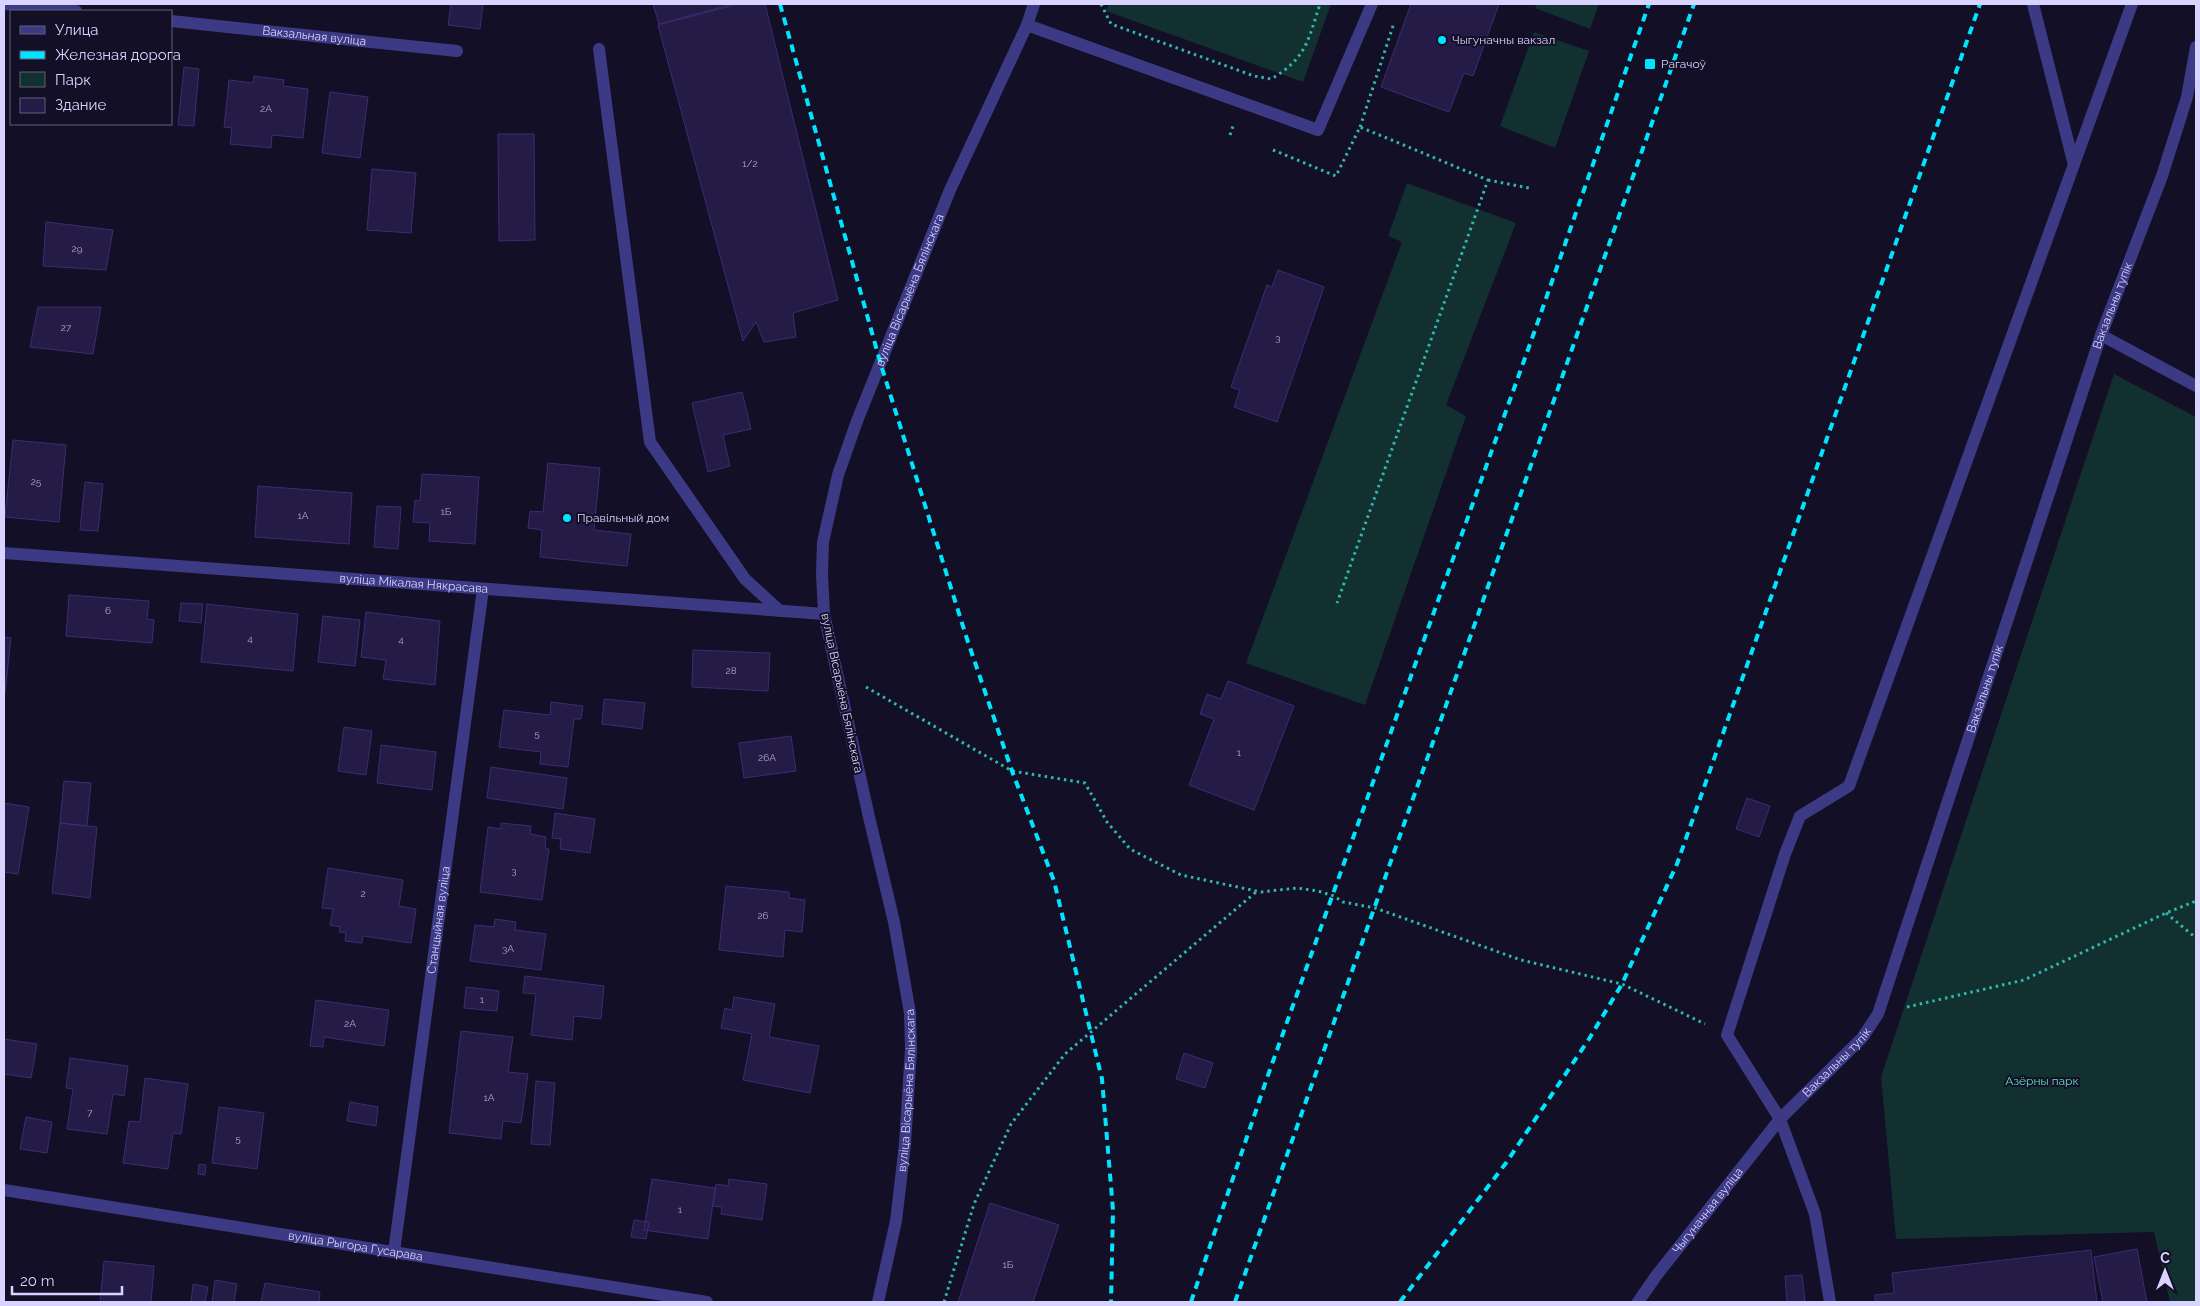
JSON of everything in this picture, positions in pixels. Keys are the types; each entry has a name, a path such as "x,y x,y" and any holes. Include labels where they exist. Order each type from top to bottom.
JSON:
{"street":[{"path":"4,4 66,10"},
{"name":"вуліца Вісарыёна Бялінскага","path":"878,1302 896,1221 905,1144 911,1049 910,1013 894,922 824,614 823,542 838,475 950,190 1027,26 1034,4"},
{"path":"1027,26 1318,130 1372,4"},
{"path":"2033,4 2074,165"},
{"path":"1830,1302 1815,1214 1780,1119 1727,1035 1785,854 1800,816 1849,786 2132,4"},
{"name":"Вакзальная вуліца","path":"172,21 457,51"},
{"name":"Вакзальны тупік","path":"1780,1119 1862,1038 1878,1014 2101,335 2162,176 2187,97 2196,47"},
{"path":"599,49 650,442 745,579 780,611"},
{"path":"2101,335 2196,386"},
{"name":"вуліца Мікалая Някрасава","path":"4,553 824,614"},
{"name":"Станцыйная вуліца","path":"394,1252 483,588"},
{"name":"Чыгуначная вуліца","path":"1638,1302 1656,1276 1780,1119"},
{"name":"вуліца Рыгора Гусарава","path":"4,1190 708,1302"}],"path":[{"path":"1101,4 1110,24 1254,76 1271,79 1289,68 1304,51 1320,4"},
{"path":"1360,127 1395,23"},
{"path":"1380,134 1488,180 1529,188"},
{"path":"1337,603 1488,180"},
{"path":"836,670 1012,771 1085,783 1107,822 1130,848 1181,875 1256,892 1297,888 1318,891 1334,896 1343,902 1375,908 1520,960 1622,984 1727,1035"},
{"path":"944,1302 974,1204 1011,1124 1065,1054 1256,892"},
{"path":"1878,1014 2024,980 2166,913 2196,901"},
{"path":"2166,913 2196,938"}],"green space":[{"path":"1109,4 1331,4 1303,82 1106,11"},
{"path":"1537,4 1599,4 1590,29 1535,8"},
{"path":"1534,32 1589,51 1555,148 1500,126"},
{"path":"1407,183 1516,223 1446,405 1466,416 1365,705 1246,663 1402,242 1388,236"},
{"name":"Азёрны парк","path":"2114,374 2196,417 2196,1302 2170,1302 2154,1232 1896,1239 1881,1077"}],"building":[{"path":"451,4 483,4 480,29 448,25"},
{"path":"653,4 733,4 659,24"},
{"path":"738,4 765,4 838,300 793,313 796,337 764,342 756,322 743,341 658,25"},
{"name":"Чыгуначны вакзал","path":"1411,4 1499,4 1473,76 1464,73 1449,112 1381,87"},
{"path":"184,67 199,69 194,126 178,125"},
{"path":"254,76 284,80 283,86 308,89 303,138 272,135 271,148 230,144 232,128 224,127 229,80 253,83"},
{"path":"330,92 368,97 360,158 322,153"},
{"path":"498,134 534,134 535,240 499,241"},
{"path":"372,169 416,173 411,233 367,230"},
{"path":"46,222 113,230 106,270 43,266"},
{"path":"1278,270 1324,287 1277,422 1234,407 1240,390 1231,387 1267,285 1272,287"},
{"path":"38,307 101,307 93,354 30,347"},
{"path":"742,392 751,429 723,435 730,466 708,472 692,403"},
{"path":"13,440 66,445 59,522 5,517"},
{"path":"548,463 600,468 594,530 631,534 627,566 540,557 542,530 528,528 530,511 543,512"},
{"path":"422,474 479,477 475,544 429,541 430,523 413,522 415,500 420,501"},
{"path":"85,482 103,484 98,531 80,530"},
{"path":"258,486 352,493 349,544 255,537"},
{"path":"377,506 401,507 398,549 374,547"},
{"path":"69,595 149,601 147,619 154,620 152,643 66,636"},
{"path":"181,603 203,604 201,623 179,621"},
{"path":"207,604 298,614 293,671 201,662"},
{"path":"366,612 440,621 435,685 383,679 386,660 361,657"},
{"path":"323,616 360,620 355,666 318,662"},
{"path":"4,637 11,638 5,693 4,693"},
{"path":"693,650 770,653 768,691 692,687"},
{"path":"1228,681 1294,706 1254,810 1189,785 1214,719 1200,714 1207,694 1221,699"},
{"path":"604,699 645,703 642,729 602,724"},
{"path":"551,702 583,706 581,719 574,719 568,767 540,764 541,752 499,747 504,710 550,715"},
{"path":"344,727 372,731 366,775 338,771"},
{"path":"791,736 796,771 744,778 739,743"},
{"path":"381,745 436,752 432,790 377,783"},
{"path":"491,767 567,778 563,809 487,798"},
{"path":"64,781 91,783 87,826 60,823"},
{"path":"1747,798 1770,806 1759,837 1736,829"},
{"path":"4,803 29,807 18,874 4,872"},
{"path":"555,813 595,819 590,853 560,849 561,839 552,838"},
{"path":"60,823 97,827 90,898 52,893"},
{"path":"501,823 531,826 530,834 546,837 545,848 549,849 542,900 480,892 488,827 501,829"},
{"path":"328,868 403,880 399,906 416,909 411,943 363,936 362,943 345,941 346,933 339,932 340,927 330,925 333,909 322,908"},
{"path":"726,886 789,892 789,898 805,900 802,932 785,930 783,957 719,950"},
{"path":"495,919 516,922 515,930 546,934 541,970 470,961 475,925 494,927"},
{"path":"525,976 604,986 601,1019 574,1016 572,1040 531,1035 536,994 523,993"},
{"path":"466,987 499,991 497,1011 464,1008"},
{"path":"734,997 775,1004 769,1037 819,1046 810,1093 743,1080 752,1034 721,1028 725,1008 732,1010"},
{"path":"316,1000 389,1010 384,1046 324,1037 323,1047 310,1046"},
{"path":"461,1031 513,1037 508,1072 528,1074 521,1123 503,1121 501,1139 449,1133"},
{"path":"4,1039 37,1044 31,1078 4,1074"},
{"path":"1184,1053 1213,1063 1205,1088 1176,1079"},
{"path":"70,1058 128,1066 124,1096 113,1094 107,1134 67,1129 73,1089 66,1088"},
{"path":"145,1078 188,1084 181,1134 173,1133 168,1169 123,1163 129,1121 140,1122"},
{"path":"536,1081 555,1083 550,1145 531,1144"},
{"path":"350,1102 378,1107 376,1126 347,1121"},
{"path":"219,1107 264,1113 257,1169 212,1163"},
{"path":"26,1117 52,1122 47,1153 20,1149"},
{"path":"199,1164 206,1165 205,1175 198,1174"},
{"path":"652,1179 715,1188 708,1239 644,1230"},
{"path":"729,1179 767,1184 762,1220 721,1214 722,1207 713,1206 716,1184 728,1186"},
{"path":"990,1203 1059,1225 1033,1302 958,1302"},
{"path":"634,1220 649,1222 646,1239 631,1237"},
{"path":"2137,1249 2147,1302 2103,1302 2094,1257"},
{"path":"2091,1250 2097,1302 1875,1302 1875,1295 1894,1293 1892,1273"},
{"path":"104,1261 154,1266 151,1302 100,1302"},
{"path":"1802,1275 1805,1302 1787,1302 1785,1276"},
{"path":"215,1280 237,1284 234,1302 212,1302"},
{"path":"265,1283 320,1292 319,1302 261,1302"},
{"path":"193,1284 208,1287 205,1302 191,1302"}],"railway":[{"path":"780,4 881,365 967,639 1012,771 1054,881 1102,1079 1113,1210 1111,1302"},
{"path":"1191,1302 1267,1078 1535,330 1649,4"},
{"path":"1235,1302 1694,4"},
{"path":"1400,1302 1506,1163 1589,1039 1622,984 1677,864 1980,4"}],"place":[{"name":"Чыгуначны вакзал","path":"1442,40"},
{"name":"Рагачоў","path":"1650,64"},
{"name":"Правільный дом","path":"567,518"}]}
